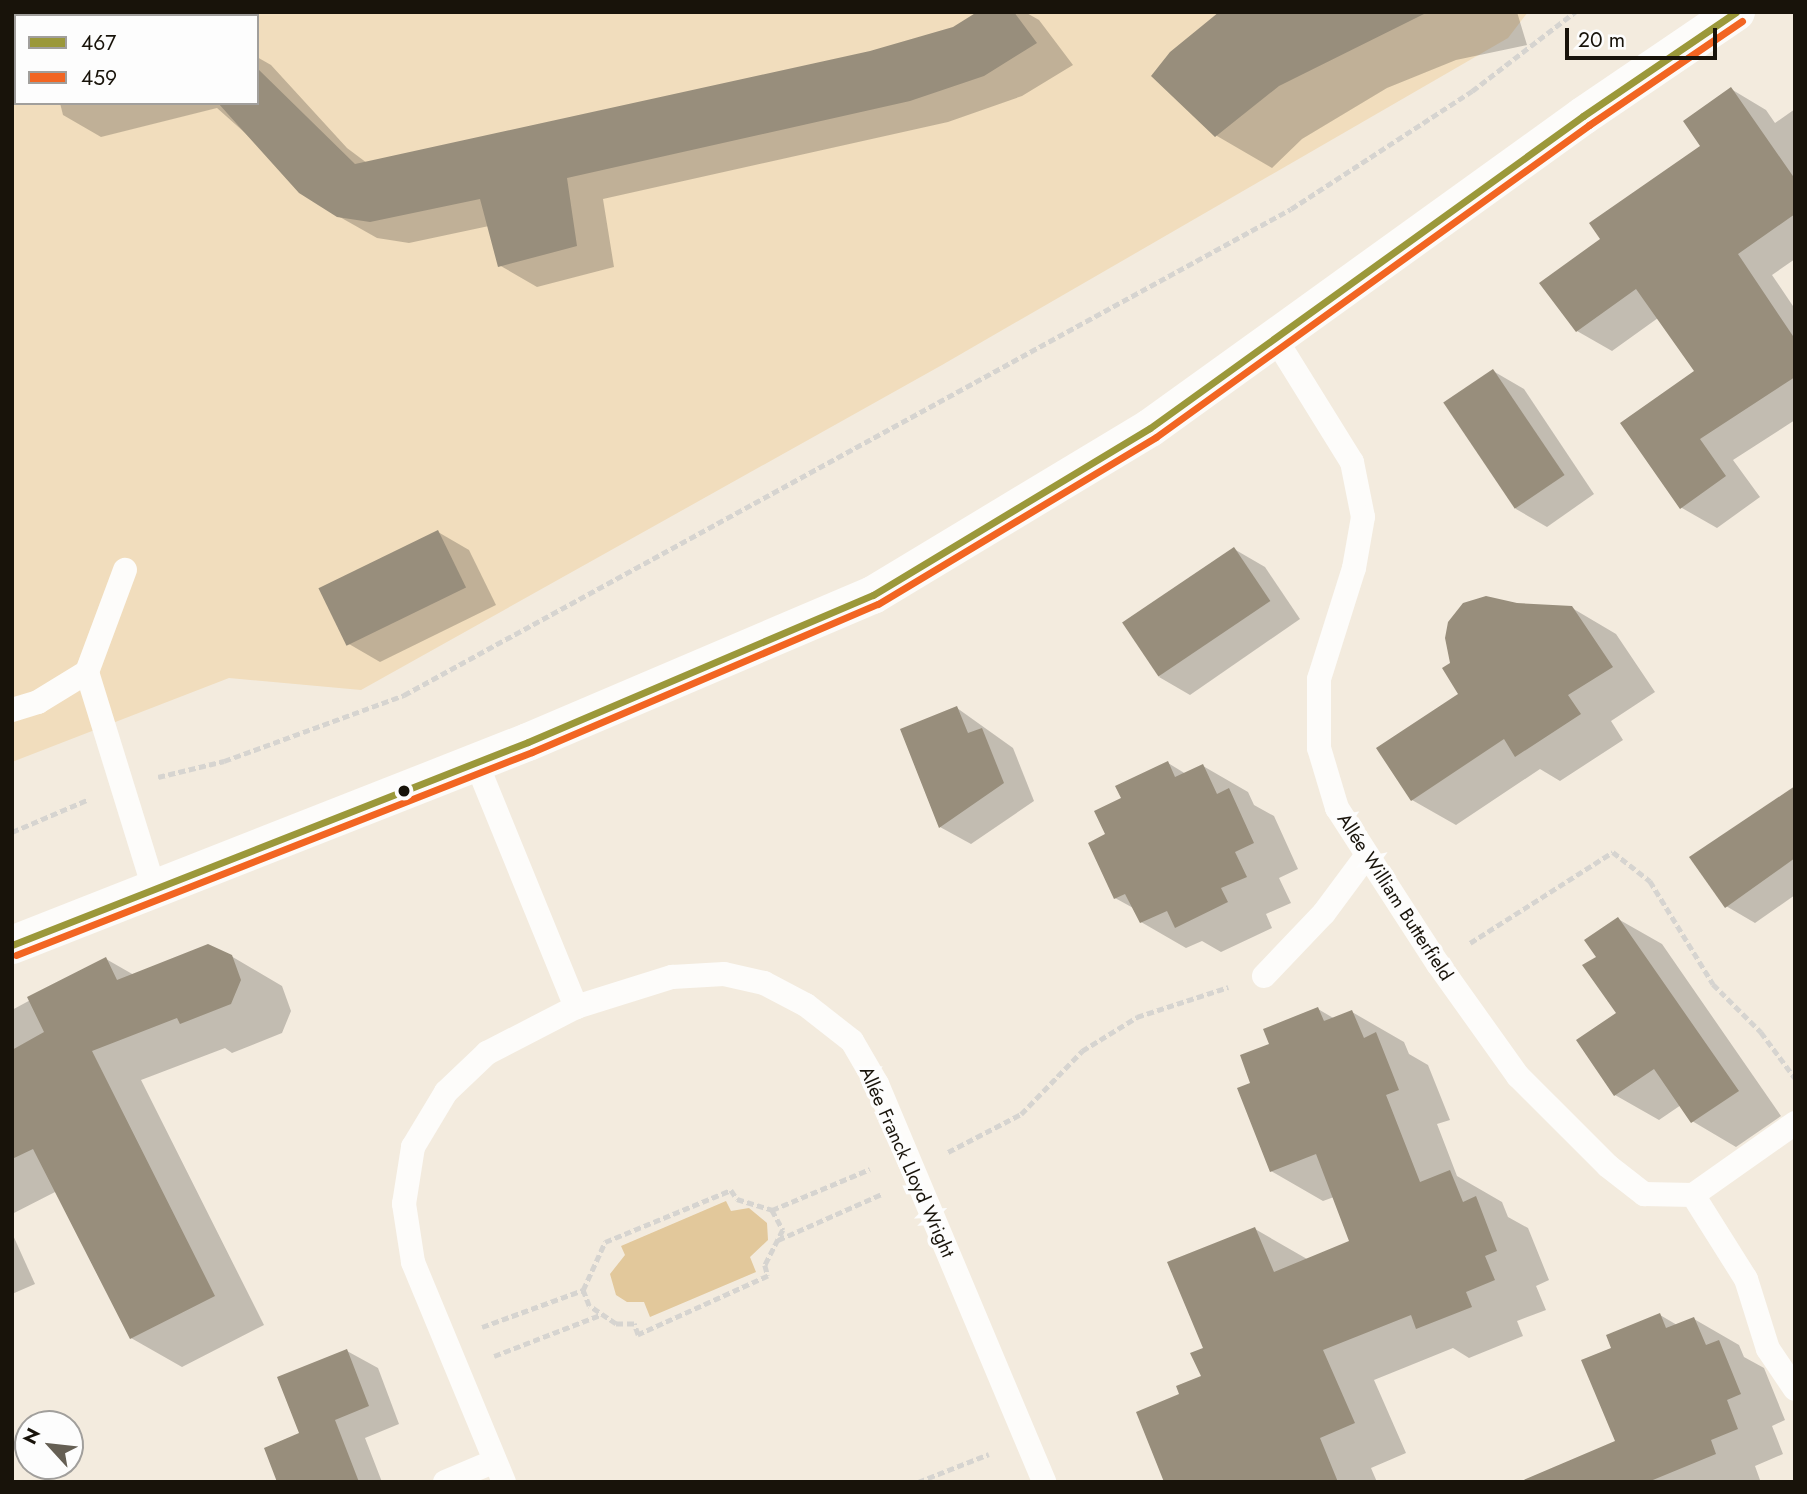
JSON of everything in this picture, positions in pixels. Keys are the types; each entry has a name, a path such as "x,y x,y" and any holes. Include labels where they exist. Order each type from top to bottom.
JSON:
{"main road":[{"path":"12,945 476,762 873,594 1150,428 1583,116 1736,12"}],"lane":[{"name":"Allée William Butterfield","path":"1275,338 1352,462 1363,517 1354,568 1319,679 1319,748 1337,808 1437,964 1518,1076 1608,1166 1644,1194 1693,1195"},
{"path":"125,570 87,672 154,890"},
{"path":"12,710 38,702 87,672"},
{"path":"476,762 576,1007"},
{"path":"1264,976 1324,913 1367,855"},
{"name":"Allée Franck Lloyd Wright","path":"500,1471 413,1262 404,1204 413,1147 446,1092 487,1053 576,1007 673,977 724,974 764,983 806,1005 852,1041 877,1084 1044,1482"},
{"path":"1795,1123 1693,1195 1746,1279 1768,1349 1795,1389"},
{"path":"445,1482 500,1471"}],"path":[{"path":"12,832 122,786 224,761 404,695 1291,209 1472,91 1575,12"},
{"path":"1437,964 1613,852 1650,881 1713,984 1761,1032 1795,1078"},
{"path":"772,1210 783,1230 765,1265 768,1276 638,1335 635,1324 616,1324 589,1306 583,1290 605,1242 731,1190 737,1199 772,1210 912,1166 982,1137 1021,1114 1082,1051 1137,1017 1264,976"},
{"path":"778,1241 912,1166"},
{"path":"446,1340 583,1290"},
{"path":"458,1370 600,1315"},
{"path":"918,1482 1026,1439"}],"shaded area":[{"path":"12,12 1528,12 1508,38 942,365 361,690 229,678 12,762"},
{"path":"726,1201 731,1211 749,1208 767,1223 768,1240 750,1257 756,1272 650,1317 644,1302 627,1302 616,1295 610,1274 625,1255 621,1246"}],"building":[{"path":"977,12 1014,12 1037,43 984,76 910,101 567,178 577,246 498,267 480,199 370,222 337,217 299,193 220,105 259,105 259,70 355,164 870,51 953,27"},
{"path":"1219,12 1428,12 1279,86 1215,137 1151,76 1170,52"},
{"path":"1731,87 1795,179 1795,214 1738,254 1795,339 1795,377 1700,439 1726,476 1680,509 1620,423 1694,371 1636,289 1576,332 1539,283 1600,239 1589,223 1700,146 1683,121"},
{"path":"1493,369 1565,475 1515,509 1443,403"},
{"path":"438,530 466,588 347,646 318,588"},
{"path":"1234,547 1270,601 1158,676 1122,622"},
{"path":"1486,596 1517,603 1572,606 1613,667 1568,695 1581,714 1515,757 1504,739 1411,801 1376,748 1458,694 1442,668 1450,663 1445,638 1448,622 1463,603"},
{"path":"957,706 968,733 982,728 1004,783 939,828 900,729"},
{"path":"1168,761 1175,777 1203,764 1217,794 1229,788 1254,843 1235,852 1247,877 1221,888 1228,902 1175,928 1167,911 1140,923 1125,894 1114,899 1088,843 1105,834 1094,811 1121,798 1115,786"},
{"path":"1795,786 1795,858 1725,908 1689,857"},
{"path":"1618,917 1739,1091 1691,1123 1654,1069 1614,1096 1576,1040 1616,1013 1582,965 1596,957 1584,940"},
{"path":"208,944 232,955 241,980 231,1004 180,1024 177,1018 92,1051 215,1296 130,1339 33,1149 12,1159 12,1050 44,1032 27,997 106,957 117,980"},
{"path":"1318,1007 1324,1021 1352,1010 1364,1038 1376,1032 1399,1090 1386,1095 1420,1182 1450,1170 1463,1202 1476,1196 1497,1251 1485,1256 1495,1280 1466,1292 1472,1307 1416,1329 1411,1315 1323,1350 1355,1423 1320,1438 1338,1482 1164,1482 1136,1412 1179,1394 1176,1386 1201,1376 1190,1353 1203,1348 1167,1262 1255,1227 1274,1272 1349,1241 1316,1154 1270,1172 1237,1088 1250,1083 1240,1055 1269,1044 1263,1029"},
{"path":"1660,1313 1666,1328 1694,1317 1706,1345 1719,1340 1741,1394 1727,1400 1738,1429 1711,1440 1716,1454 1648,1482 1519,1482 1615,1441 1581,1360 1611,1348 1606,1335"},
{"path":"347,1349 369,1406 335,1420 359,1482 277,1482 264,1448 299,1433 277,1377"}],"transit line":[{"name":"467","path":"12,945 528,742 873,595 1150,428 1583,116 1736,12"},
{"name":"459","path":"16,955 532,752 878,604 1156,437 1589,125 1742,21"}]}
